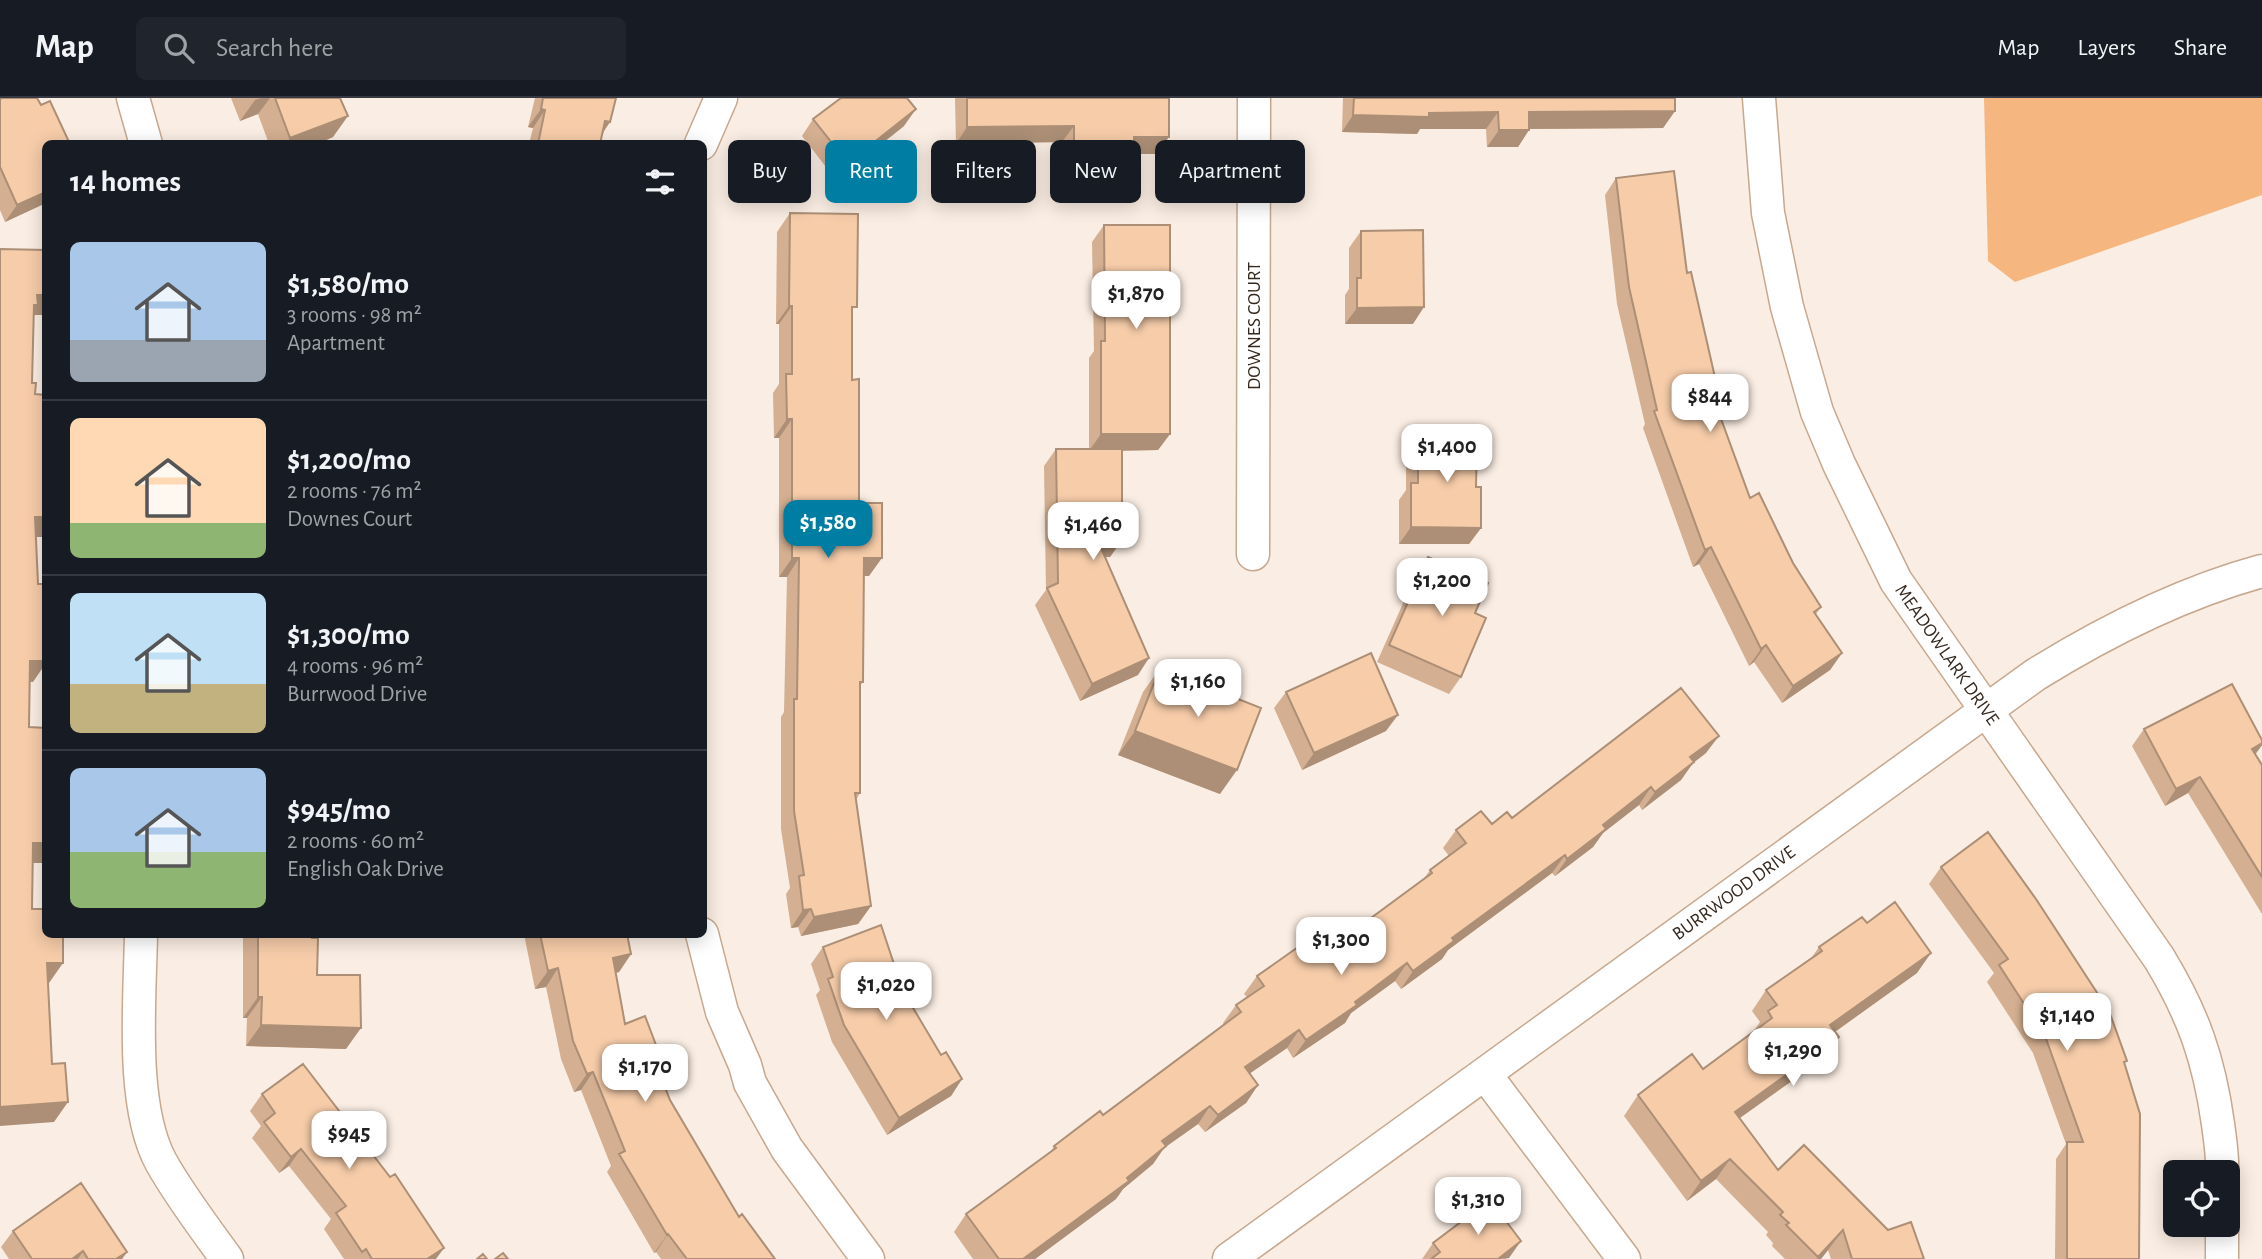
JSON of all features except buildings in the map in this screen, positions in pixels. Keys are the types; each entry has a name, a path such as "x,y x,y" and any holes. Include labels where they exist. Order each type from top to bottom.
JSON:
{"street":[{"path":"133,98 145,140"},
{"path":"703,140 721,98"},
{"name":"DOWNES COURT","path":"1253,554 1254,98"},
{"name":"MEADOWLARK DRIVE","path":"1759,98 1768,213 1795,341 1817,412 1867,524 1896,581 2159,958 2179,991 2196,1027 2213,1084 2221,1160"},
{"name":"BURRWOOD DRIVE","path":"1229,1259 1985,708 2114,628 2200,591 2262,571"},
{"path":"141,938 139,1073 150,1133 175,1187 227,1259"},
{"path":"703,938 722,1012 750,1083 787,1149 868,1259"},
{"path":"1485,1073 1624,1259"},
{"path":"2222,1237 2222,1259"}],"shaded area":[{"path":"1984,98 2262,98 2262,195 2015,282 1988,261"}]}
